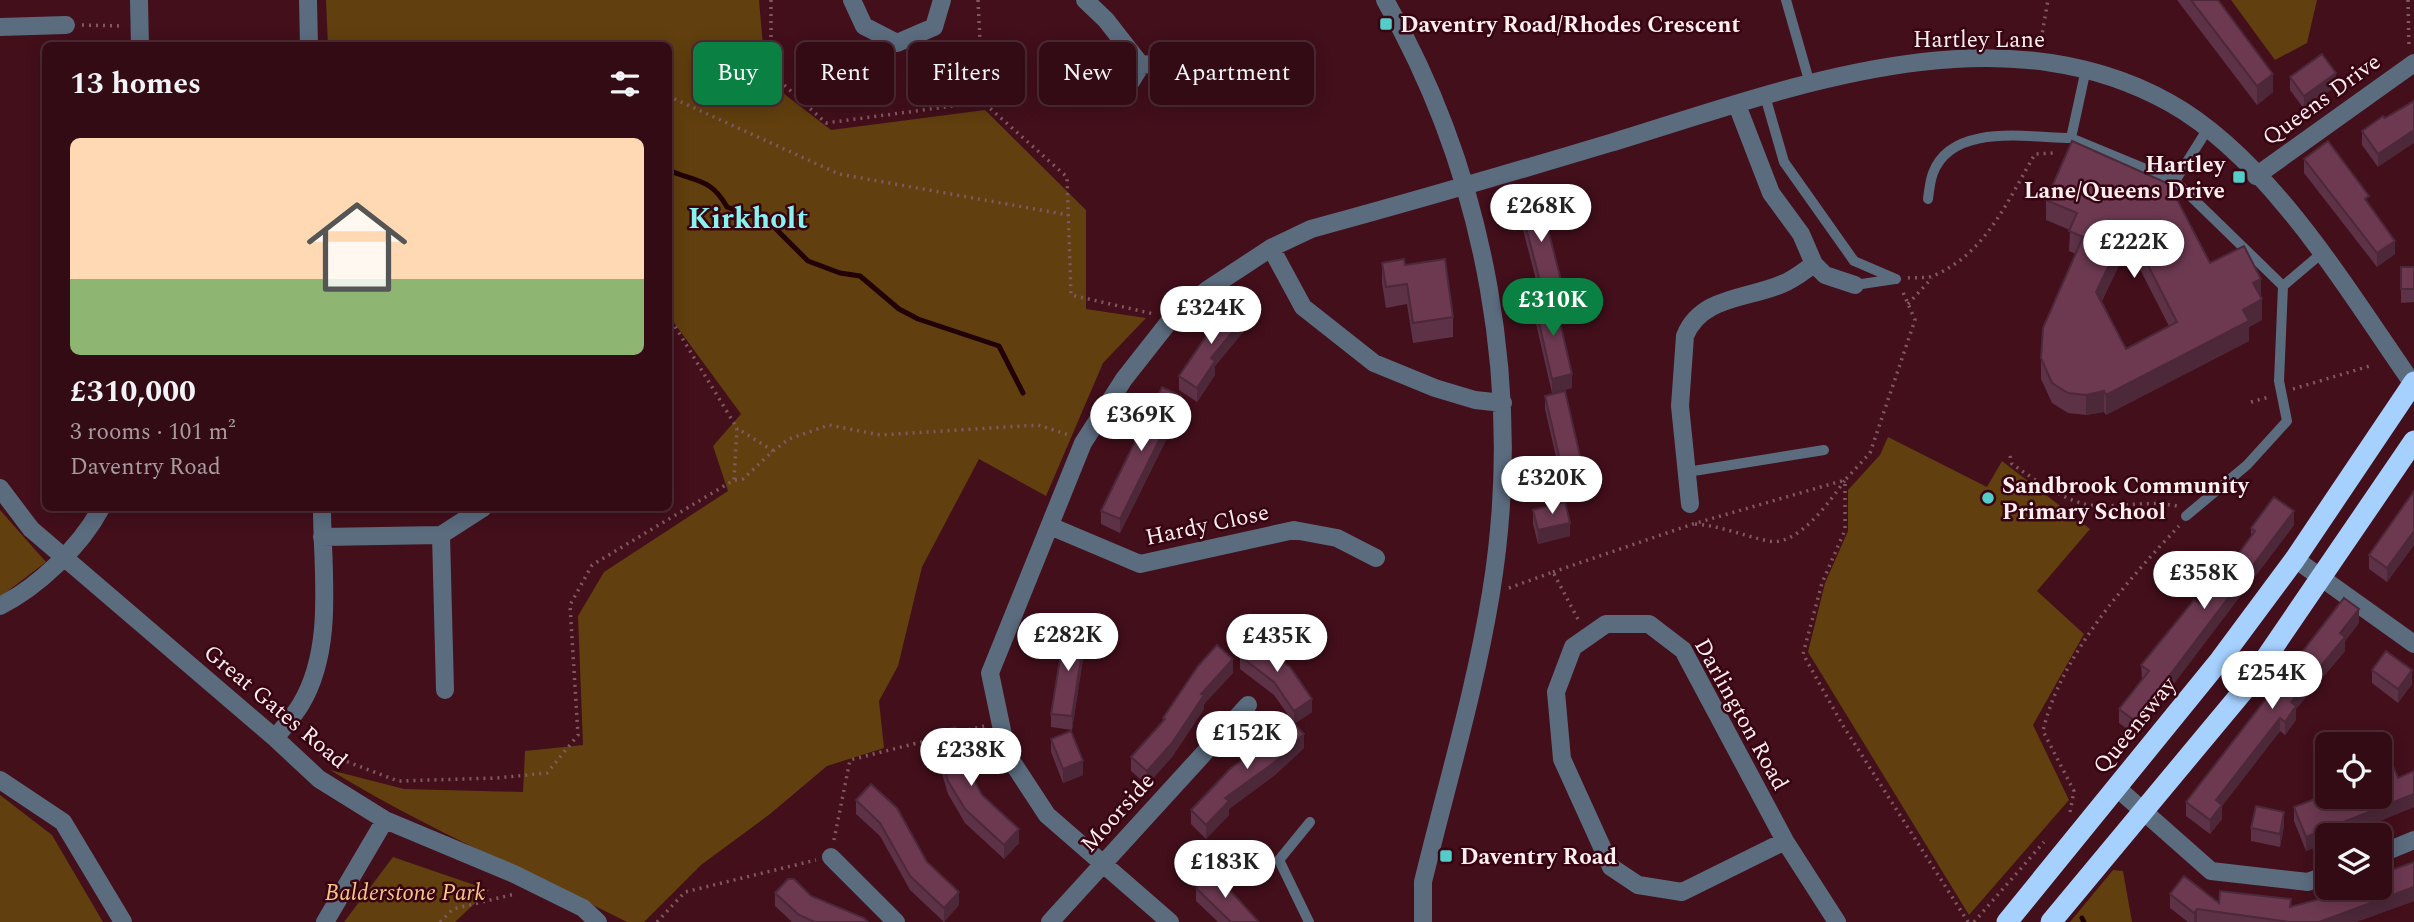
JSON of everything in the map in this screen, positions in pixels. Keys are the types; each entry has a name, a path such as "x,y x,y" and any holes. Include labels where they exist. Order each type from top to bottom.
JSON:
{"highway":[{"name":"Queensway","path":"2007,922 2220,660 2295,559 2414,383"},
{"path":"2051,922 2244,690 2414,441"}],"street":[{"path":"139,0 139,42"},
{"path":"308,0 309,42"},
{"path":"852,0 864,26 897,43 934,27 942,0"},
{"path":"1085,0 1107,20 1141,65"},
{"path":"1385,0 1409,41 1445,125 1465,186 1501,359 1503,403 1501,516 1491,594 1423,882 1423,922"},
{"path":"0,27 66,25"},
{"name":"Hartley Lane","path":"1170,922 1047,815 1007,754 990,673 1083,443 1124,379 1172,318 1207,290 1271,248 1311,229 1810,84 1895,65 1965,59 2038,60 2086,69 2169,103 2225,143 2303,225 2414,383"},
{"path":"1141,65 1150,64"},
{"path":"1136,73 1141,65"},
{"name":"Queens Drive","path":"2256,176 2411,65"},
{"path":"1737,104 1771,192 1801,234 1814,264 1825,275 1855,285"},
{"path":"1271,248 1303,307 1374,363 1435,388 1475,400 1503,403"},
{"path":"1689,504 1680,406 1685,336 1689,326 1709,307 1783,284 1814,264"},
{"name":"Great Gates Road","path":"0,488 31,529 275,738 319,779 385,820 533,883 583,908 598,922"},
{"path":"0,606 16,598 63,557 93,523 99,511"},
{"path":"275,738 302,702 316,663 324,612 322,511"},
{"path":"322,537 441,535 479,511"},
{"name":"Hardy Close","path":"1050,526 1140,564 1294,530 1337,538 1376,558"},
{"path":"441,535 445,690"},
{"path":"2295,559 2414,643"},
{"name":"Darlington Road","path":"1785,841 1682,892 1638,885 1611,867 1562,759 1556,692 1573,647 1606,624 1650,624 1683,650 1785,841 1837,922"},
{"name":"Moorside","path":"1050,922 1248,705"},
{"path":"0,779 63,822 123,922"},
{"path":"2116,788 2211,871 2308,882 2315,879"},
{"path":"325,922 385,820"},
{"path":"2392,849 2414,841"},
{"path":"831,857 896,922"}],"lane":[{"path":"1786,0 1810,84"},
{"path":"2071,138 2086,69"},
{"path":"1765,96 1784,162 1854,261 1896,279"},
{"path":"2175,181 2207,130"},
{"path":"1928,200 1934,171 1946,156 1967,141 1991,135 2071,138 2175,181 2283,286"},
{"path":"2186,516 2247,465 2287,421 2279,381 2283,286 2322,253"},
{"path":"1855,285 1896,279"},
{"path":"1687,472 1824,450"},
{"path":"1309,922 1279,860 1310,822"}],"path":[{"path":"771,0 771,73 826,123 961,105"},
{"path":"978,0 980,42"},
{"path":"2038,60 2048,0"},
{"path":"2408,0 2411,65"},
{"path":"66,25 140,26"},
{"path":"672,98 839,174 1069,215"},
{"path":"986,105 1067,177 1071,295 1172,318"},
{"path":"1908,304 1934,276 1975,249 1986,237 2035,154 2057,153"},
{"path":"1693,524 1729,528 1772,542 1786,540 1823,512 1845,480 1870,453 1915,320 1896,279 1934,276"},
{"path":"672,322 737,428 773,451"},
{"path":"2251,402 2373,365"},
{"path":"291,753 335,757 398,781 497,778 547,773 578,735 570,605 592,565 734,480 743,479 789,439 829,425 880,435 1038,425 1062,432 1083,443"},
{"path":"734,480 737,428"},
{"path":"2010,456 2012,464 2051,490 2086,504 2161,502 2178,506 2186,516 2133,575 2090,632 2048,708 2043,731 2074,791 2070,813"},
{"path":"1491,594 1693,524 1845,480"},
{"path":"1845,480 1845,530 1822,583 1803,653 1842,724 1968,922"},
{"path":"1553,572 1587,637"},
{"path":"950,734 1000,721"},
{"path":"657,922 685,892 831,857 850,760 938,738"},
{"path":"1974,922 2052,832"},
{"path":"440,922 453,909 524,892 533,883"}],"green space":[{"path":"326,0 759,0 763,42 693,42 693,105 782,105 782,92 831,130 985,110 1086,210 1086,309 1146,318 1103,363 1046,496 979,459 922,567 898,666 879,701 884,748 827,766 770,814 701,865 644,922 627,922 439,830 330,770 404,789 523,792 525,751 583,745 578,616 604,572 728,491 713,446 741,414 672,320 672,42 328,42"},
{"path":"2231,0 2317,0 2307,43 2275,60"},
{"path":"1888,437 1987,487 2002,461 2090,529 2037,591 2084,634 2033,725 2069,800 1969,915 1808,652 1825,583 1848,531 1848,490 1880,455"},
{"path":"0,510 46,562 0,597"},
{"path":"0,795 52,835 103,922 0,922"},
{"name":"Balderstone Park","path":"393,857 489,890 455,922 344,922"},
{"path":"2113,870 2123,871 2132,922 2070,922"}],"building":[{"path":"2191,0 2218,0 2273,74 2257,86"},
{"path":"2322,54 2336,73 2304,96 2290,77"},
{"path":"2414,101 2414,130 2378,154 2362,131 2383,116 2385,118"},
{"path":"2072,141 2169,184 2210,263 2244,246 2261,279 2253,283 2262,299 2243,310 2249,321 2106,395 2104,391 2086,395 2068,393 2052,383 2041,358 2043,328 2083,237 2069,231 2077,213 2046,200","holes":["2128,226 2177,322 2126,349 2096,292"]},
{"path":"2328,141 2369,196 2365,199 2395,241 2377,253 2304,159"},
{"path":"1541,202 1561,280 1541,285 1521,208"},
{"path":"1404,259 1405,265 1445,259 1453,317 1413,323 1407,284 1386,287 1382,263"},
{"path":"2401,267 2414,267 2414,289 2401,289"},
{"path":"1554,296 1572,374 1552,379 1534,301"},
{"path":"1227,304 1244,318 1211,358 1215,361 1197,388 1179,376 1209,332 1207,330"},
{"path":"1162,387 1181,396 1120,519 1101,511"},
{"path":"1565,391 1583,469 1563,473 1545,396"},
{"path":"2414,491 2414,531 2387,568 2369,555"},
{"path":"2274,497 2294,511 2135,721 2119,709 2149,671 2141,665 2194,600 2200,604 2217,583 2255,531 2251,528"},
{"path":"1565,502 1570,523 1538,530 1533,510"},
{"path":"2344,598 2359,609 2340,633 2345,637 2291,702 2296,706 2285,722 2280,718 2216,800 2222,805 2210,820 2186,802"},
{"path":"1065,629 1085,632 1072,716 1051,714"},
{"path":"1253,639 1290,667 1312,699 1294,711 1274,682 1240,656"},
{"path":"1217,645 1233,659 1201,694 1204,695 1172,743 1147,771 1131,757 1165,719 1163,718 1198,666"},
{"path":"2386,651 2412,670 2398,689 2372,670"},
{"path":"1290,719 1304,734 1275,762 1225,798 1229,801 1206,825 1191,810 1231,768 1262,746"},
{"path":"955,727 969,771 982,795 1019,829 1004,845 965,809 948,781 934,734"},
{"path":"1071,731 1083,761 1063,769 1051,739"},
{"path":"2394,768 2398,778 2414,771 2414,794 2392,803"},
{"path":"871,784 897,808 927,862 959,892 944,908 910,876 880,823 856,800"},
{"path":"2315,799 2315,809 2376,809 2341,823 2315,823 2315,833 2306,837 2294,807"},
{"path":"2256,806 2284,812 2280,834 2251,828"},
{"path":"2414,862 2414,887 2392,895 2392,870"},
{"path":"1212,871 1259,922 1231,922 1196,888"},
{"path":"2184,876 2219,903 2220,891 2291,899 2290,907 2316,900 2379,900 2319,922 2289,922 2197,909 2194,913 2170,894"},
{"path":"788,879 794,879 811,896 868,922 815,922 799,915 775,893"}],"waterway":[{"path":"672,171 709,186 727,207 769,222 808,261 840,273 860,276 899,309 918,319 999,346 1023,393"},
{"path":"2082,918 2084,922"}],"place":[{"name":"Daventry Road/Rhodes Crescent","path":"1386,24"},
{"name":"Hartley Lane/Queens Drive","path":"2239,177"},
{"name":"Sandbrook Community Primary School","path":"1988,498"},
{"name":"Daventry Road","path":"1446,856"}],"district":[{"name":"Kirkholt","path":"748,218"}]}
